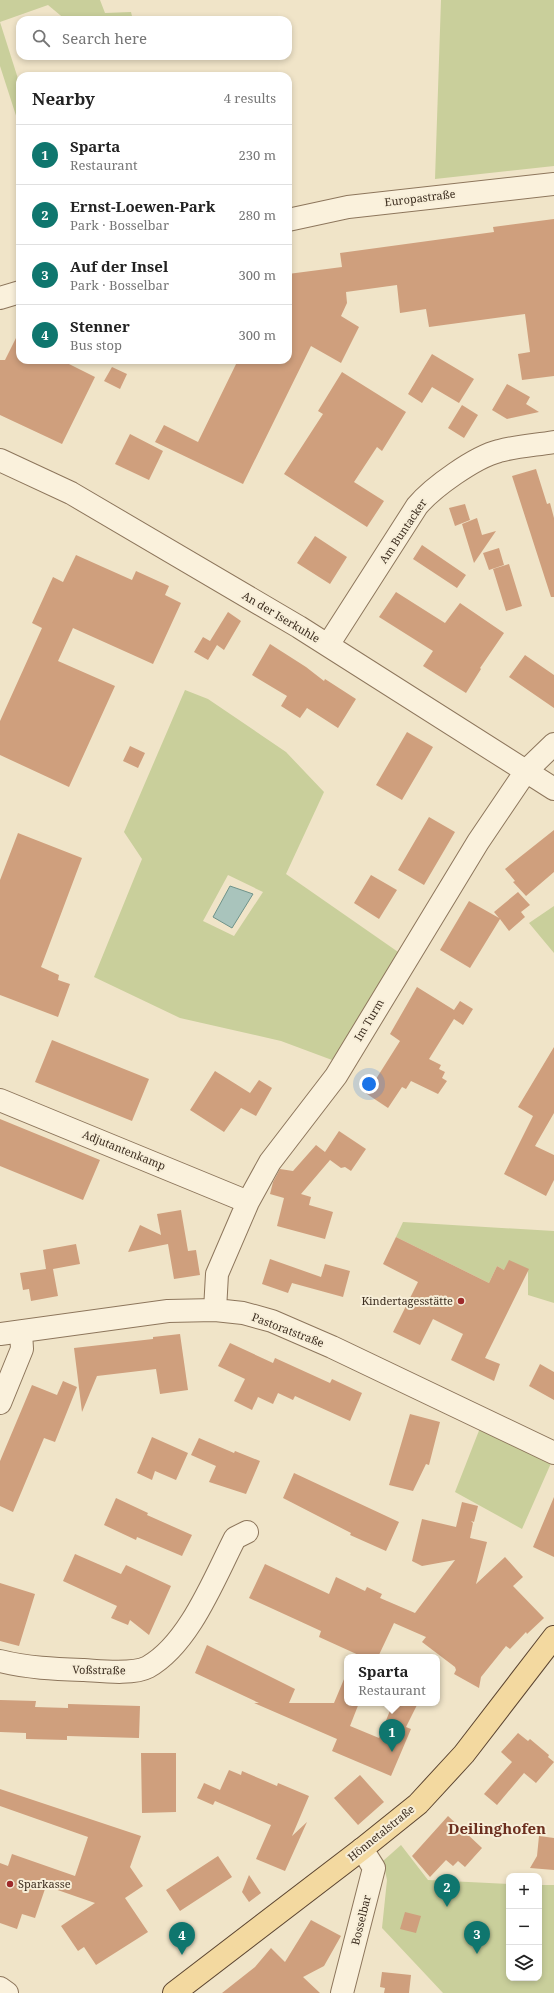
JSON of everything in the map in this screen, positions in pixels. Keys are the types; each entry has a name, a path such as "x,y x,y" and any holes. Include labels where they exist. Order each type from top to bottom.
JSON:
{"main road":[{"name":"Hönnetalstraße","path":"174,1993 362,1849 418,1804 464,1754 554,1637"}],"street":[{"name":"Europastraße","path":"292,219 348,207 554,184"},
{"path":"0,298 16,293"},
{"name":"Am Buntacker","path":"328,645 417,506 428,493 462,469 498,451 554,442"},
{"name":"An der Iserkuhle","path":"0,460 71,493 328,645 554,789"},
{"name":"Im Turm","path":"215,1310 217,1274 248,1202 270,1162 336,1076 478,842 526,771 554,744"},
{"name":"Adjutantenkamp","path":"0,1100 116,1146 248,1202"},
{"name":"Pastoratstraße","path":"10,1333 168,1312 215,1310 243,1313 279,1324 332,1347 554,1453"},
{"path":"0,1403 22,1349 10,1333"},
{"name":"Voßstraße","path":"0,1661 12,1664 59,1669 122,1672 147,1668 173,1648 190,1625 235,1538 247,1532"},
{"name":"Bosselbar","path":"342,1993 374,1868 362,1849"},
{"path":"0,1988 7,1993"}],"green space":[{"path":"0,0 100,0 105,13 131,12 132,16 61,16 48,5 0,22"},
{"path":"441,0 554,0 554,166 435,179"},
{"path":"0,22 16,72 16,116 0,66"},
{"path":"185,690 208,699 286,752 324,792 286,874 401,954 332,1060 281,1041 180,1018 94,977 142,859 124,832","holes":["228,875 263,892 234,936 203,921"]},
{"path":"554,906 554,953 529,923"},
{"path":"403,1222 554,1231 554,1303 528,1295 528,1269 504,1270 497,1266 489,1283 396,1237"},
{"path":"480,1428 552,1461 522,1529 455,1492"},
{"path":"401,1845 428,1880 506,1884 506,1981 542,1981 542,1885 554,1885 554,1993 443,1993 382,1928 387,1880 383,1861"}],"water":[{"path":"230,886 253,894 232,928 213,917"}],"building":[{"path":"554,219 554,376 522,380 518,354 530,352 525,314 429,327 426,309 400,313 397,285 346,292 347,303 341,316 359,327 341,363 311,346 243,484 155,442 164,425 198,442 236,364 292,364 292,273 342,267 340,253 494,232 493,227"},
{"path":"16,338 16,364 69,364 95,377 62,444 0,415 0,360 5,360"},
{"path":"432,354 474,379 459,403 432,387 422,403 408,394"},
{"path":"112,367 127,374 120,389 104,381"},
{"path":"342,372 406,412 382,451 377,447 354,482 384,501 367,527 284,474 323,414 318,411"},
{"path":"507,384 530,397 526,404 539,412 507,419 492,410"},
{"path":"462,405 478,415 464,438 448,428"},
{"path":"130,434 163,451 149,480 115,464"},
{"path":"536,469 547,504 550,503 554,518 554,597 551,597 512,476"},
{"path":"465,504 470,520 455,526 449,508"},
{"path":"477,518 482,535 496,531 474,563 462,524"},
{"path":"315,536 347,557 330,584 297,563"},
{"path":"422,545 466,575 457,588 413,559"},
{"path":"499,548 504,565 489,570 483,553"},
{"path":"76,555 132,580 136,571 169,586 165,595 181,603 153,664 73,628 58,661 115,686 69,787 0,755 0,721 42,628 32,623 53,577 63,582"},
{"path":"509,564 522,606 506,611 493,569"},
{"path":"396,592 445,623 460,603 504,633 480,668 481,669 466,693 423,666 433,651 379,617"},
{"path":"228,612 241,621 224,650 217,645 208,660 194,652 203,637 210,641"},
{"path":"270,644 306,667 324,681 325,679 356,699 338,728 307,708 300,718 281,706 287,696 252,675"},
{"path":"525,655 554,675 554,708 509,677"},
{"path":"407,732 433,747 402,800 376,785"},
{"path":"130,746 145,753 138,768 123,761"},
{"path":"429,817 455,832 424,885 398,870"},
{"path":"554,830 554,872 526,896 513,882 515,881 505,869"},
{"path":"18,833 82,858 41,967 59,975 58,980 70,984 58,1017 0,995 0,880"},
{"path":"371,875 397,890 379,919 354,903"},
{"path":"518,892 530,905 521,912 525,917 509,931 500,919 470,968 440,950 469,901 499,918 494,912"},
{"path":"417,987 454,1010 460,1001 473,1009 463,1025 454,1019 429,1059 441,1065 439,1069 445,1072 442,1078 447,1081 438,1094 411,1081 406,1089 402,1087 388,1108 364,1092 373,1077 376,1079 400,1041 390,1034"},
{"path":"52,1040 149,1079 132,1121 35,1082"},
{"path":"554,1047 554,1113 535,1146 554,1155 554,1180 546,1196 504,1174 533,1116 518,1107"},
{"path":"215,1071 250,1093 259,1080 272,1088 256,1116 241,1108 224,1132 190,1110"},
{"path":"0,1119 100,1160 83,1200 0,1166"},
{"path":"339,1131 366,1149 351,1171 345,1167 341,1168 330,1160 301,1194 311,1197 309,1205 333,1212 325,1239 277,1226 284,1198 270,1194 273,1182 280,1169 293,1171 316,1145 325,1152"},
{"path":"181,1210 188,1251 196,1250 200,1275 174,1279 168,1244 128,1252 140,1225 161,1235 157,1214"},
{"name":"Kindertagesstätte","path":"396,1237 489,1283 497,1266 504,1270 509,1260 529,1269 485,1358 500,1364 494,1381 451,1360 463,1334 433,1319 420,1345 393,1332 418,1282 383,1264"},
{"path":"76,1244 80,1264 53,1269 58,1296 31,1301 29,1289 23,1290 20,1273 46,1269 43,1250"},
{"path":"270,1259 321,1277 325,1264 350,1271 343,1297 292,1283 288,1293 262,1284"},
{"path":"180,1334 188,1390 160,1394 156,1369 97,1376 82,1412 74,1348 153,1339 153,1337"},
{"path":"230,1343 273,1363 275,1358 330,1383 332,1379 362,1393 350,1421 295,1396 293,1400 278,1393 273,1404 258,1397 252,1410 234,1401 245,1379 218,1366"},
{"path":"540,1364 554,1372 554,1400 529,1386"},
{"path":"63,1381 77,1387 55,1442 44,1438 13,1512 0,1506 0,1461 32,1385 57,1395"},
{"path":"410,1414 440,1422 429,1465 426,1464 413,1491 389,1485"},
{"path":"152,1437 188,1453 176,1480 155,1471 152,1480 137,1473"},
{"path":"199,1438 234,1453 235,1451 260,1461 246,1494 209,1482 216,1466 191,1455"},
{"path":"294,1473 399,1522 386,1551 350,1535 351,1533 283,1498"},
{"path":"554,1497 554,1557 533,1547"},
{"path":"116,1498 148,1513 147,1515 192,1535 182,1556 137,1537 136,1540 104,1525"},
{"path":"462,1502 478,1506 474,1522 471,1521 473,1523 470,1538 487,1542 476,1584 505,1557 523,1577 513,1586 544,1618 527,1634 526,1632 510,1649 506,1646 481,1677 479,1688 454,1674 456,1670 455,1667 440,1656 440,1654 422,1642 426,1637 394,1623 379,1654 356,1654 319,1637 321,1631 249,1598 265,1564 329,1594 336,1577 365,1591 367,1587 382,1594 380,1598 415,1613 455,1560 422,1566 412,1561 422,1519 456,1527"},
{"path":"75,1554 121,1574 126,1565 171,1586 149,1635 130,1620 128,1625 111,1618 117,1606 63,1581"},
{"path":"0,1583 35,1594 19,1646 0,1641"},
{"path":"207,1645 295,1689 289,1703 334,1703 344,1679 344,1706 358,1706 350,1726 379,1738 392,1706 416,1706 406,1727 411,1729 391,1776 332,1751 337,1739 254,1703 259,1703 195,1673"},
{"path":"0,1700 36,1701 35,1707 68,1708 68,1704 140,1706 139,1738 67,1736 67,1740 26,1739 26,1733 0,1732"},
{"path":"518,1733 528,1741 530,1739 549,1755 548,1757 554,1762 536,1783 524,1773 497,1805 484,1794 512,1762 501,1752"},
{"path":"141,1753 176,1753 176,1812 142,1813"},
{"path":"229,1770 241,1775 242,1771 277,1786 278,1783 309,1796 292,1836 307,1822 285,1871 256,1859 271,1825 215,1801 213,1805 197,1798 204,1783 220,1790"},
{"path":"360,1775 384,1802 358,1825 334,1798"},
{"path":"0,1789 141,1836 130,1867 143,1886 125,1898 148,1932 96,1965 84,1947 78,1951 61,1926 95,1903 46,1886 35,1918 22,1914 17,1929 0,1923 0,1863 8,1866 12,1854 75,1876 88,1837 0,1806"},
{"path":"448,1816 482,1848 465,1867 458,1861 453,1866 446,1860 430,1877 412,1856"},
{"path":"539,1836 554,1838 554,1870 530,1868 537,1856"},
{"path":"218,1856 232,1877 180,1911 166,1890"},
{"path":"249,1875 261,1893 249,1902 242,1892"},
{"path":"405,1912 421,1916 416,1933 400,1929"},
{"path":"311,1920 341,1936 324,1966 303,1977 320,1993 222,1993 255,1967 271,1948 285,1962"},
{"path":"382,1972 411,1975 409,1993 384,1993 385,1988 380,1987"}],"place":[{"name":"Kindertagesstätte","path":"461,1301"},
{"name":"Sparta","path":"392,1752"},
{"name":"Sparkasse","path":"10,1884"},
{"name":"Ernst-Loewen-Park","path":"447,1907"},
{"name":"Auf der Insel","path":"477,1954"},
{"name":"Stenner","path":"182,1955"}],"district":[{"name":"Deilinghofen","path":"497,1829"}]}
